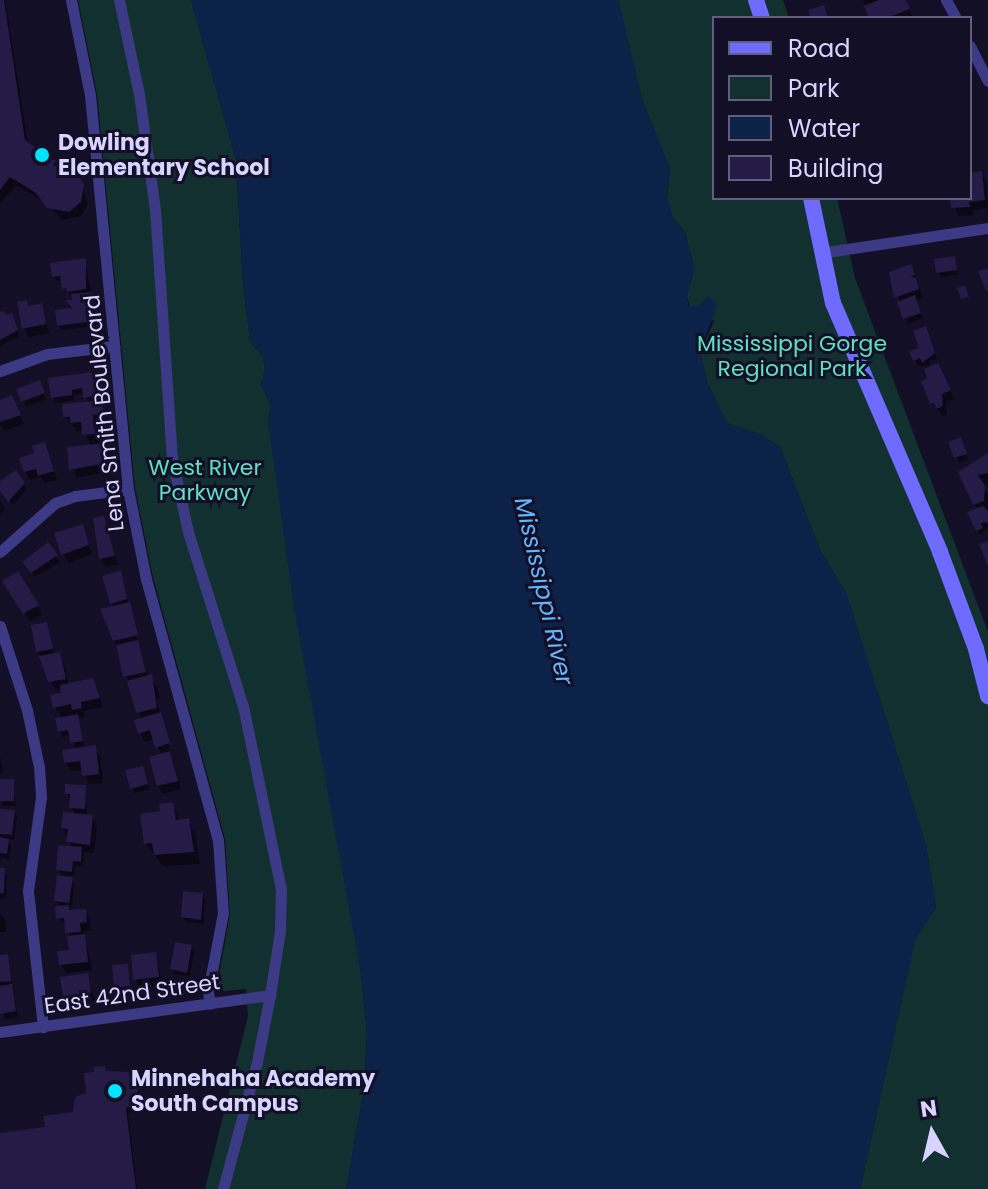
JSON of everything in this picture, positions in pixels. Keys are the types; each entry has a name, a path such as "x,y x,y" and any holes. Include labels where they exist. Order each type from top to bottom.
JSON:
{"street":[{"name":"Lena Smith Boulevard","path":"71,0 90,95 128,489 146,579 218,840 223,913 208,992 210,1004"},
{"path":"119,0 139,94 155,210 172,459 188,532 243,706 276,853 281,908 270,995 257,1062 223,1189"},
{"path":"972,50 988,81"},
{"path":"811,200 820,253 833,303 940,552 976,649 988,696"},
{"path":"820,253 988,228"},
{"path":"0,371 47,354 115,346"},
{"path":"0,552 55,503 75,496 128,489"},
{"path":"0,626 27,710 39,767 41,797 28,891 43,1027"},
{"name":"East 42nd Street","path":"0,1032 270,995"}],"green space":[{"name":"West River Parkway","path":"78,0 191,0 236,160 243,284 250,341 263,357 265,371 261,384 271,407 268,422 361,973 367,1034 364,1090 346,1189 205,1189 248,1016 246,989 216,992 230,914 225,839 153,577 135,488 97,94"},
{"name":"Mississippi Gorge Regional Park","path":"618,0 783,0 788,16 712,16 712,200 837,200 855,278 988,632 988,1189 860,1189 915,939 936,908 926,845 846,593 820,550 780,447 760,434 727,423 707,382 700,352 714,321 700,305 690,307 687,296 694,268 685,232 673,218 667,199 670,169 642,99"}],"water":[{"name":"Mississippi River","path":"191,0 618,0 642,99 670,169 667,199 673,218 685,232 694,268 687,296 689,307 700,305 708,296 717,305 700,352 707,382 727,423 760,434 780,447 820,550 846,593 926,845 936,908 915,940 860,1189 346,1189 364,1090 367,1034 361,973 294,608 268,422 271,407 261,384 265,371 263,357 250,341 243,284 236,160"}],"building":[{"path":"0,0 4,0 25,140 56,161 53,165 76,173 84,184 81,202 69,212 47,208 36,193 10,177 0,190"},
{"path":"879,0 906,0 910,9 892,16 868,16 864,6"},
{"path":"824,5 827,16 810,16 808,10"},
{"path":"982,171 985,200 969,202 970,207 951,208 950,200 972,200 972,173"},
{"path":"955,256 957,270 936,273 934,259"},
{"path":"86,258 86,289 67,292 66,288 62,289 60,276 52,277 50,263"},
{"path":"911,264 915,275 910,277 916,278 919,289 894,298 889,272"},
{"path":"988,268 988,290 986,291 978,271"},
{"path":"965,285 969,297 961,299 957,288"},
{"path":"92,292 95,321 57,326 55,310 72,308 65,300 72,300 71,294"},
{"path":"915,295 921,313 903,319 897,302"},
{"path":"27,300 28,306 42,303 46,324 22,329 17,302"},
{"path":"4,311 6,315 12,313 18,330 0,340 0,312"},
{"path":"926,326 935,353 922,363 920,358 913,361 909,351 919,348 913,331"},
{"path":"938,363 951,390 942,394 943,406 936,409 934,403 930,404 921,381 927,378 924,369"},
{"path":"93,372 96,396 83,398 82,388 72,390 72,395 51,398 48,378"},
{"path":"40,380 45,393 21,402 16,389"},
{"path":"12,395 21,415 0,422 0,400"},
{"path":"102,402 103,414 93,415 95,434 82,435 81,422 70,423 70,417 63,417 62,404"},
{"path":"961,437 967,454 954,458 948,442"},
{"path":"45,442 54,471 38,476 36,469 24,472 19,458 34,453 32,446"},
{"path":"105,443 107,463 69,470 67,447"},
{"path":"988,453 988,473 978,475 985,486 984,501 973,505 958,472"},
{"path":"16,470 25,483 8,502 0,491 0,481"},
{"path":"983,506 988,511 988,522 981,523 983,528 976,531 967,512"},
{"path":"104,516 115,556 99,559 93,518"},
{"path":"83,524 89,545 61,555 54,533"},
{"path":"988,541 988,567 979,544"},
{"path":"48,542 58,555 31,573 22,562"},
{"path":"121,570 127,599 110,604 102,576"},
{"path":"18,571 39,605 23,614 2,581"},
{"path":"130,602 138,635 113,641 100,609"},
{"path":"47,622 53,649 36,652 31,625"},
{"path":"138,640 146,672 123,677 116,645"},
{"path":"60,652 66,679 48,682 39,656"},
{"path":"152,674 157,708 136,713 127,681"},
{"path":"93,678 100,698 81,702 82,708 72,710 71,704 53,708 50,695 61,693 60,685"},
{"path":"161,712 170,743 155,748 150,730 138,734 134,720"},
{"path":"78,714 83,741 70,743 68,730 58,732 55,718"},
{"path":"96,745 99,774 82,776 80,761 64,763 62,750"},
{"path":"170,751 178,781 157,786 149,757"},
{"path":"143,766 148,784 130,789 125,770"},
{"path":"0,779 14,779 14,801 0,801"},
{"path":"65,784 86,785 85,809 69,808 70,794 65,794"},
{"path":"173,802 176,820 189,818 194,852 154,855 152,843 144,844 140,814 160,811 159,804"},
{"path":"0,809 15,810 12,835 0,834"},
{"path":"63,812 93,815 90,845 66,842 68,829 61,828"},
{"path":"0,837 9,839 7,854 0,853"},
{"path":"58,845 82,847 81,862 73,861 72,872 56,870"},
{"path":"0,868 5,868 4,893 0,893"},
{"path":"57,875 73,877 69,903 54,901"},
{"path":"183,891 203,893 201,920 181,917"},
{"path":"69,905 69,910 86,909 87,922 80,923 81,932 65,933 64,918 56,919 55,906"},
{"path":"85,934 88,962 59,965 57,951 69,950 67,936"},
{"path":"175,942 192,945 187,973 170,969"},
{"path":"156,952 159,977 133,980 131,955"},
{"path":"8,954 11,981 0,982 0,955"},
{"path":"128,964 130,986 114,988 112,965"},
{"path":"88,973 91,993 63,997 60,977"},
{"path":"12,984 16,1011 0,1014 0,986"},
{"path":"105,1066 106,1071 128,1072 136,1079 139,1088 132,1106 126,1108 136,1189 0,1189 0,1133 45,1127 43,1116 73,1112 75,1097 86,1093 84,1073 94,1072 93,1067"}],"place":[{"name":"Dowling Elementary School","path":"42,155"},
{"name":"Minnehaha Academy South Campus","path":"115,1091"}]}
